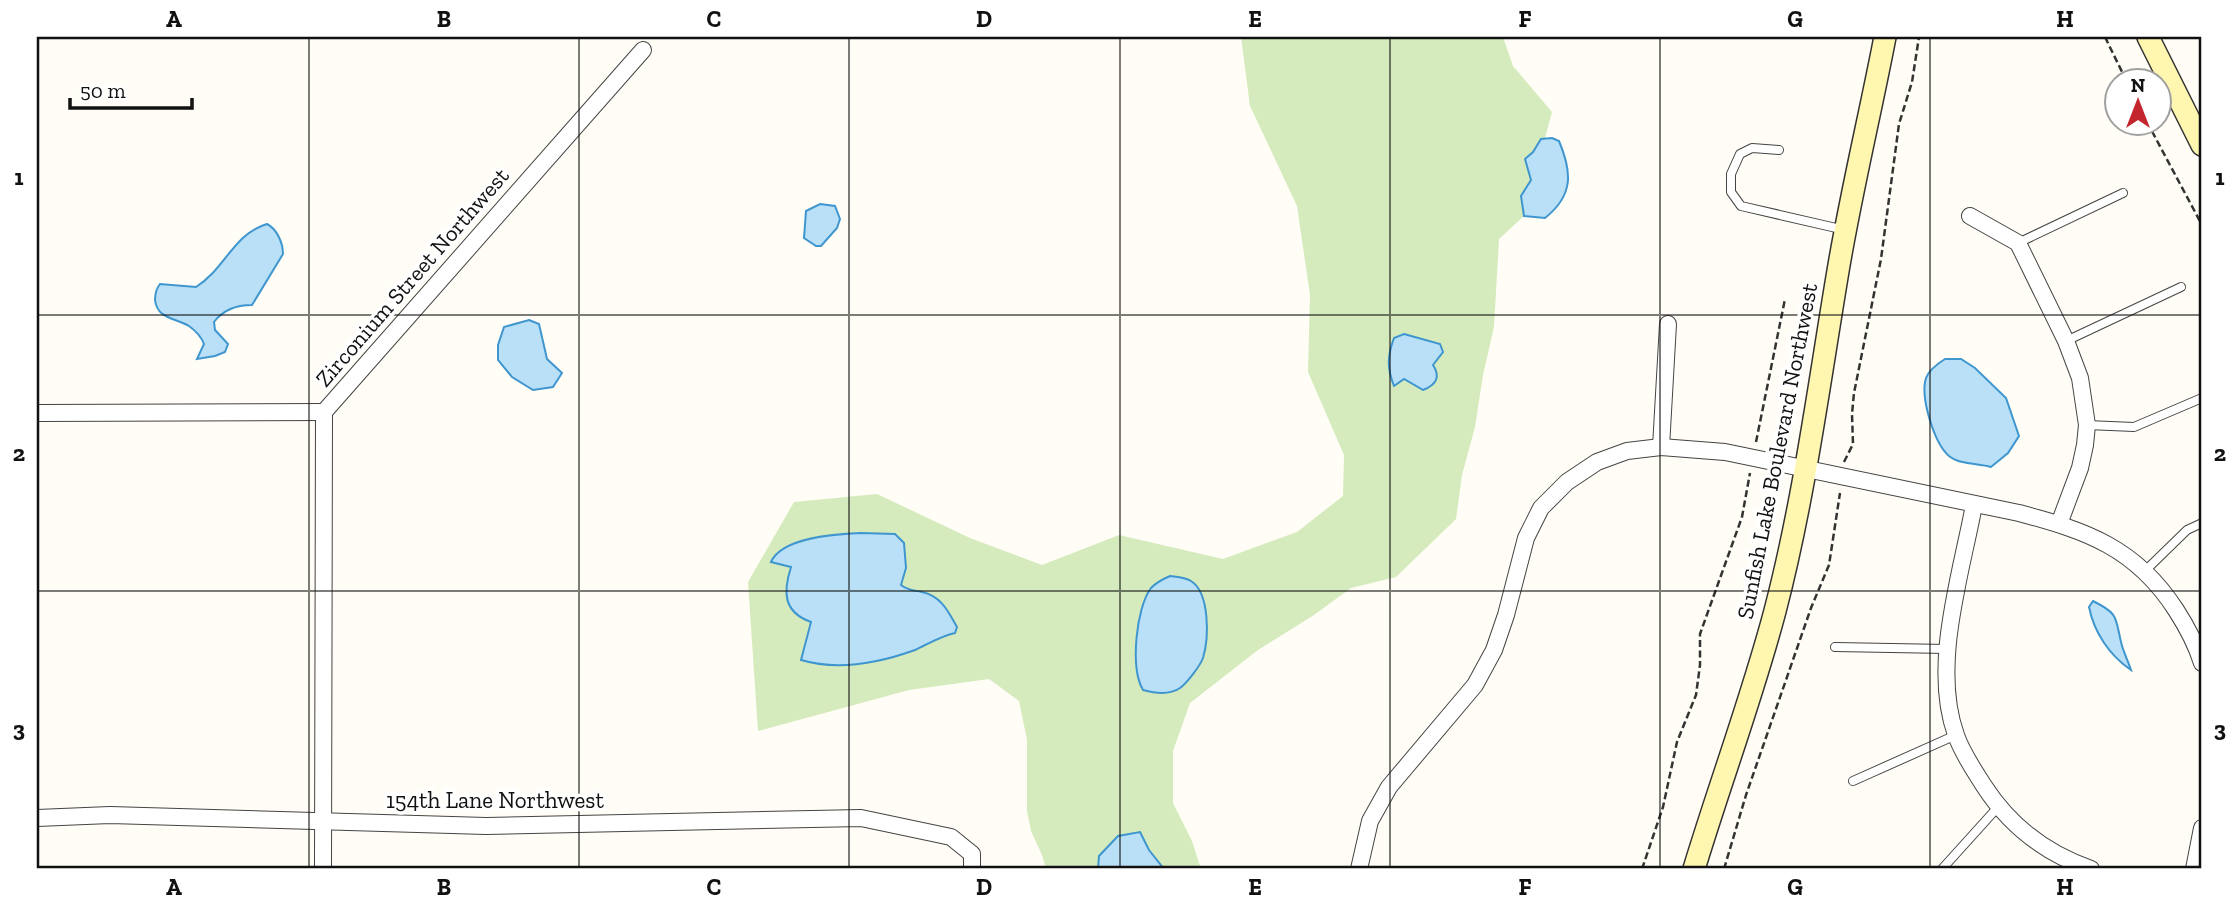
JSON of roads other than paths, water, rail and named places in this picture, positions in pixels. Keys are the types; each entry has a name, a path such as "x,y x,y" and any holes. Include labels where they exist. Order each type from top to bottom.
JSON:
{"street":[{"name":"Sunfish Lake Boulevard Northwest","path":"1694,869 1775,611 1804,468 1845,230 1865,144 1885,37"},
{"path":"2148,37 2202,145"},
{"name":"Zirconium Street Northwest","path":"323,869 324,412 643,50"},
{"path":"1970,216 2018,243 2066,341 2080,378 2087,425 2080,468 2060,524"},
{"path":"1661,447 1668,324"},
{"path":"37,413 324,412"},
{"path":"1359,869 1370,821 1389,787 1475,685 1494,650 1526,538 1541,508 1567,482 1597,462 1627,451 1661,447 1725,452 2019,513 2060,524 2118,549 2146,570 2187,626 2202,663"},
{"path":"1974,505 1947,649 1947,679 1956,735 1971,766 1998,807 2066,865 2091,869"},
{"name":"154th Lane Northwest","path":"37,818 110,815 486,826 861,818 951,837 972,854 972,869"},
{"path":"2194,869 2202,828"}],"lane":[{"path":"1779,150 1752,148 1740,154 1731,174 1731,192 1741,205 1845,230"},
{"path":"2018,243 2123,193"},
{"path":"2066,341 2181,287"},
{"path":"2087,425 2134,427 2202,398"},
{"path":"2146,570 2187,530 2202,523"},
{"path":"1835,647 1947,649"},
{"path":"1853,781 1956,735"},
{"path":"1942,869 1998,807"}],"water":[{"path":"1552,138 1559,141 1566,163 1566,192 1545,218 1524,216 1521,196 1531,180 1525,159 1541,139"},
{"path":"820,204 835,206 840,219 837,228 821,246 816,246 804,238 806,211"},
{"path":"267,224 279,237 283,254 252,305 231,309 214,322 215,330 228,344 225,352 197,359 204,344 189,326 159,311 155,300 160,284 196,287 215,271 246,235"},
{"path":"529,320 539,324 547,359 562,373 553,387 533,390 512,377 498,360 498,345 504,327"},
{"path":"1404,334 1440,344 1443,352 1433,365 1437,373 1436,380 1423,390 1404,379 1394,386 1389,357 1394,338"},
{"path":"1945,359 1961,359 1975,368 2006,398 2019,436 2008,453 1991,467 1953,459 1938,441 1927,408 1925,386 1929,372"},
{"path":"895,534 904,543 906,568 901,585 929,594 939,601 957,627 955,633 915,650 873,662 829,665 801,660 811,622 790,607 786,593 791,567 771,562 786,547 798,542 824,536"},
{"path":"1170,576 1191,581 1202,595 1207,628 1205,649 1199,665 1180,688 1167,692 1152,692 1143,690 1139,680 1136,653 1138,623 1151,588"},
{"path":"2093,601 2112,613 2131,670 2109,650 2099,634 2089,607"},
{"path":"1140,832 1149,850 1164,869 1098,869 1099,856 1118,836"}]}
